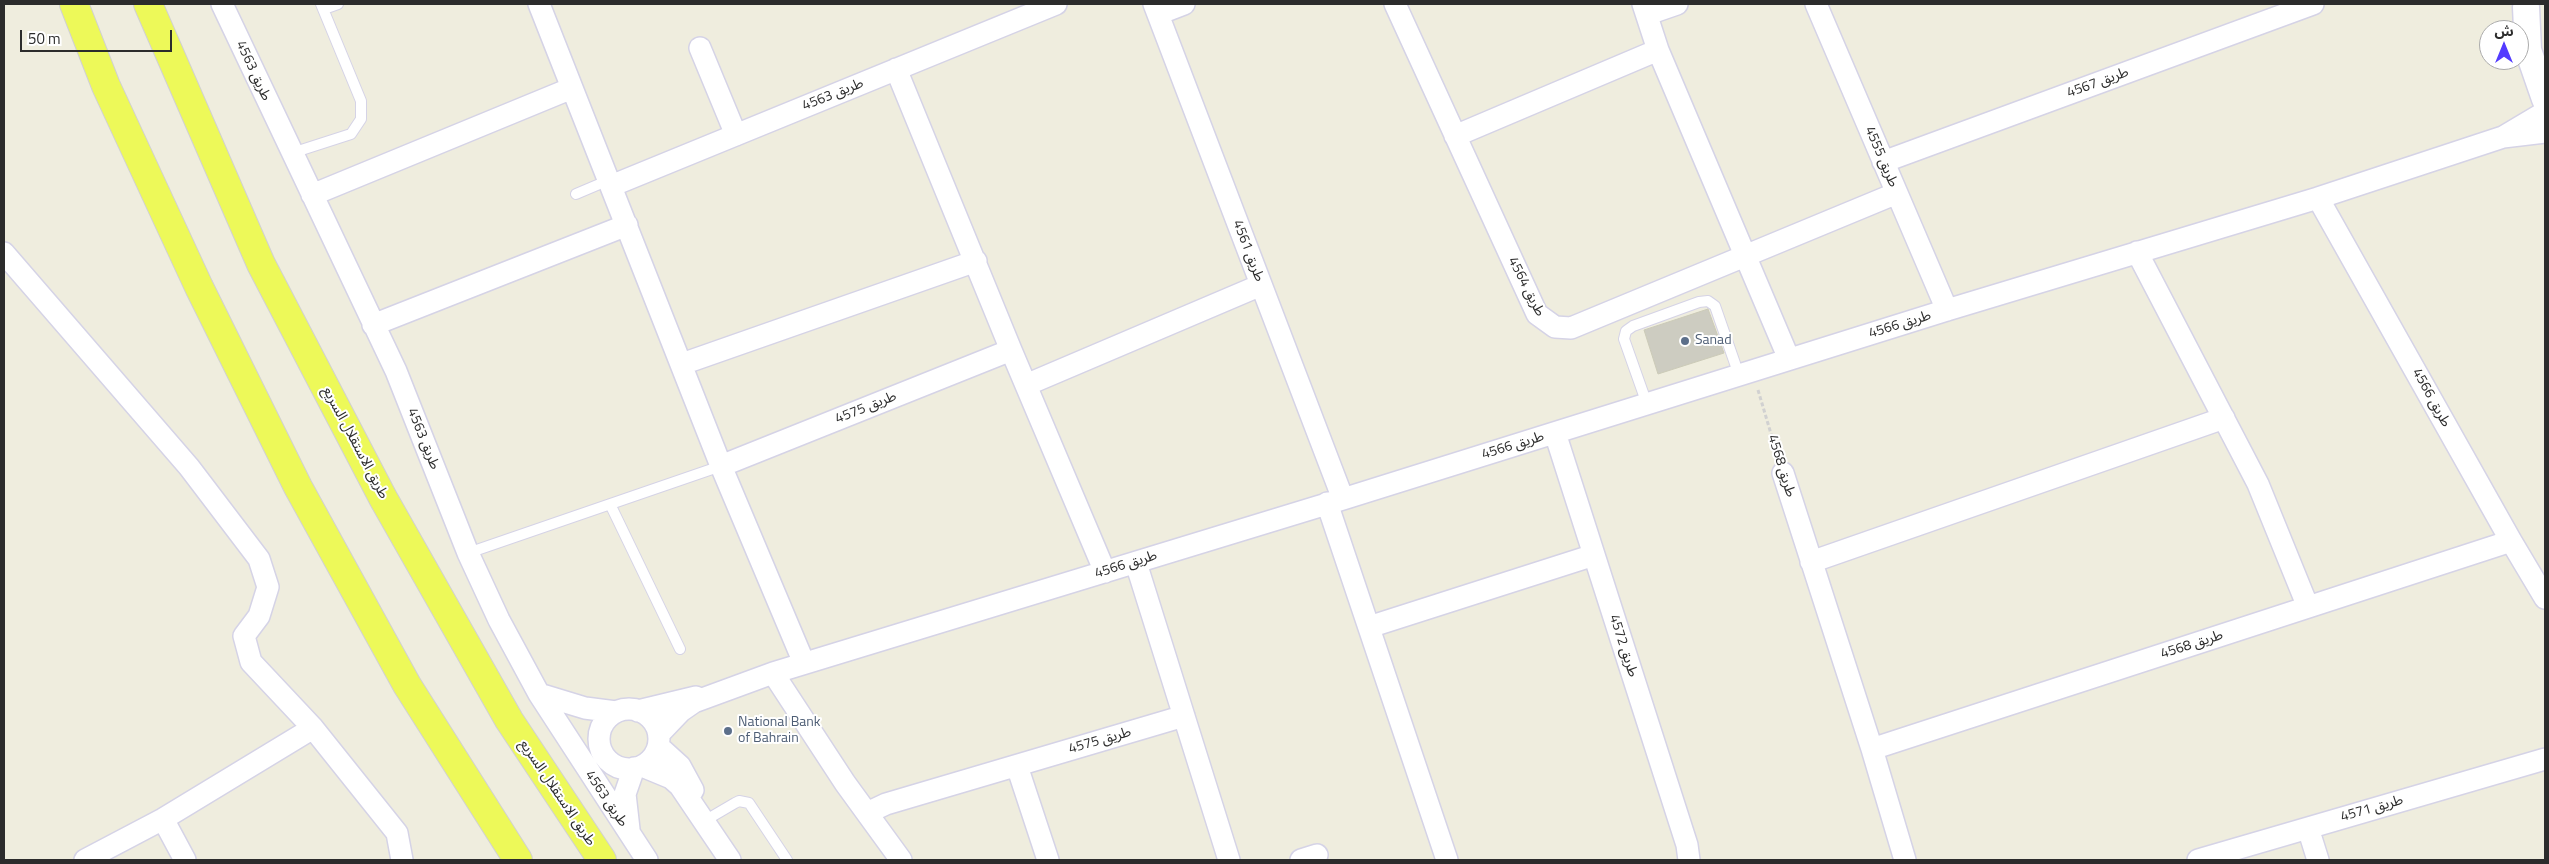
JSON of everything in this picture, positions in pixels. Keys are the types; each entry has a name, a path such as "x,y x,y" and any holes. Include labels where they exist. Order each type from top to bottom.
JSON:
{"main road":[{"path":"74,4 106,86 195,278 298,487 407,685 518,860"},
{"name":"طريق الاستقلال السريع","path":"148,4 261,264 384,498 509,720 602,860"}],"street":[{"name":"طريق 4563","path":"222,4 396,371 468,552 499,620 538,694 647,860"},
{"path":"539,4 721,466 804,663"},
{"path":"1156,9 1184,4"},
{"name":"طريق 4564","path":"1395,4 1537,314 1555,327 1570,328 1897,193"},
{"path":"1677,4 1646,9 1658,50 1789,359"},
{"name":"طريق 4555","path":"1816,4 1947,310"},
{"name":"طريق 4567","path":"1883,162 2313,4"},
{"path":"2525,5 2545,34"},
{"path":"2525,5 2528,50 2545,99"},
{"name":"طريق 4563","path":"610,183 736,135 1043,6"},
{"name":"طريق 4561","path":"1156,9 1261,285 1335,501"},
{"path":"700,48 736,135"},
{"path":"1455,136 1658,50"},
{"path":"896,69 976,260 1011,350 1105,572"},
{"path":"312,195 572,88"},
{"name":"طريق 4566","path":"2503,137 2545,112"},
{"name":"طريق 4566","path":"638,710 709,695 804,663 1136,563 1947,310 2318,198 2503,137 2545,132"},
{"name":"طريق 4566","path":"2318,198 2545,598"},
{"path":"374,325 627,225"},
{"path":"2137,252 2258,484 2308,607"},
{"path":"4,253 189,467 260,559 268,587 258,616 244,636 251,662 313,728 397,834 402,860"},
{"path":"682,364 976,260"},
{"path":"1026,385 1261,285"},
{"name":"طريق 4575","path":"721,466 1011,350"},
{"path":"1811,562 2224,418"},
{"name":"طريق 4572","path":"1555,433 1684,836 1689,860"},
{"name":"طريق 4568","path":"1783,473 1872,749 1905,860"},
{"path":"1335,501 1369,627 1447,860"},
{"name":"طريق 4568","path":"1872,749 2511,541"},
{"path":"1369,627 1594,555"},
{"path":"1136,563 1229,860"},
{"path":"774,673 866,812 901,860"},
{"path":"538,694 585,708 616,712 638,710 652,720 658,740 687,777 710,829"},
{"name":"طريق 4566","path":"658,740 681,711 709,695"},
{"path":"616,712 603,723 598,740 600,748 610,762 617,767 638,767 671,778 680,786 730,860"},
{"name":"طريق 4575","path":"866,812 886,804 1184,716"},
{"path":"85,860 163,819 313,728"},
{"path":"631,836 624,794 638,767 655,754 658,740"},
{"name":"طريق 4571","path":"2198,860 2545,758"},
{"path":"1017,766 1048,860"},
{"path":"163,819 185,860"},
{"path":"2308,828 2318,860"}],"lane":[{"path":"291,153 351,134 361,119 361,100 322,6 338,4"},
{"path":"576,194 610,183"},
{"path":"1648,404 1624,339 1626,331 1633,326 1699,302 1708,301 1715,306 1745,373"},
{"path":"468,552 721,466"},
{"path":"610,504 680,649"},
{"path":"710,829 735,803 739,801 749,804 787,860"}],"path":[{"name":"طريق 4568","path":"1745,373 1783,473"}],"building":[{"name":"Sanad","path":"1708,309 1724,353 1658,374 1644,330"}],"place":[{"name":"Sanad","path":"1685,341"},
{"name":"National Bank of Bahrain","path":"728,731"}]}
